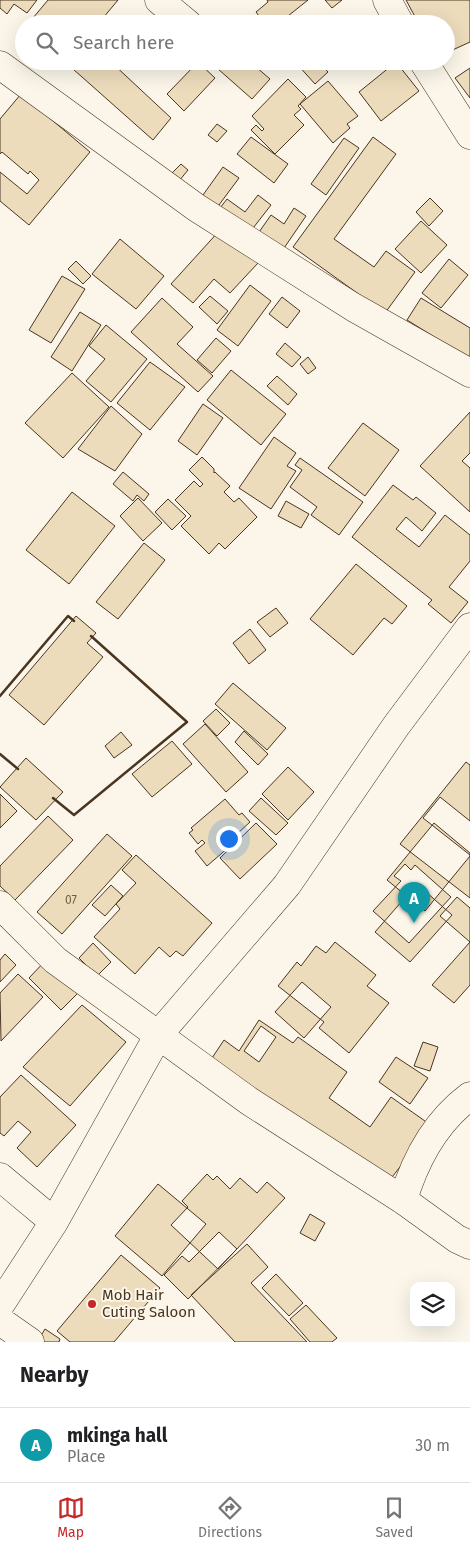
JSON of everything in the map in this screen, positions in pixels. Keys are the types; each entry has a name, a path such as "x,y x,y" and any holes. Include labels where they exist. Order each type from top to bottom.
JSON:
{"street":[{"path":"160,0 178,15"},
{"path":"387,0 395,15"},
{"path":"0,65 196,208 353,307 470,373"},
{"path":"429,70 470,134"},
{"path":"0,1305 54,1222 159,1034 287,885 396,726 470,627"},
{"path":"0,905 55,960 249,1101 403,1200 457,1239 470,1244"},
{"path":"403,1200 420,1153 453,1108 470,1096"},
{"path":"0,1177 54,1222"},
{"path":"0,1321 30,1342"}],"building":[{"path":"0,0 37,0 27,13 14,4 7,14 0,8"},
{"path":"48,0 118,0 106,15 36,15"},
{"path":"267,0 308,0 289,15 258,15 256,12 268,2"},
{"path":"325,0 342,0 332,8"},
{"path":"406,0 470,0 470,42 455,49 455,15 414,15"},
{"path":"470,68 470,98 455,78"},
{"path":"74,70 120,70 171,118 153,140"},
{"path":"190,70 206,70 215,78 184,111 167,94"},
{"path":"219,70 260,70 270,79 252,99"},
{"path":"302,70 326,70 328,72 315,84"},
{"path":"386,70 402,70 419,91 381,121 359,92"},
{"path":"288,79 306,97 298,106 301,109 294,115 304,125 275,154 251,130 256,125 262,131 264,129 252,116"},
{"path":"328,81 358,116 347,124 350,128 333,143 300,104"},
{"path":"21,94 90,152 29,225 0,201 0,172 27,194 39,180 30,171 28,174 2,152 0,154 0,119"},
{"path":"217,124 227,131 217,142 208,135"},
{"path":"251,137 288,164 274,183 237,154"},
{"path":"373,137 396,154 334,239 374,267 386,251 415,272 385,313 293,247"},
{"path":"344,138 359,148 326,195 311,184"},
{"path":"181,164 188,170 179,181 171,174"},
{"path":"223,167 239,178 213,213 198,202"},
{"path":"258,195 271,205 250,232 220,208 227,199 245,212"},
{"path":"430,198 443,211 429,226 416,212"},
{"path":"294,208 306,216 282,251 257,235 271,215 284,224"},
{"path":"421,221 447,245 421,273 395,249"},
{"path":"220,230 258,263 230,293 214,279 193,303 171,284"},
{"path":"120,239 164,276 136,309 92,274"},
{"path":"449,259 468,275 441,308 422,293"},
{"path":"76,261 91,276 83,284 68,269"},
{"path":"62,276 85,289 51,343 29,330"},
{"path":"250,285 271,301 238,346 217,330"},
{"path":"210,296 228,311 217,324 199,307"},
{"path":"282,297 300,311 287,328 269,314"},
{"path":"162,298 193,327 177,344 213,376 198,392 131,332"},
{"path":"421,298 470,328 470,359 407,320"},
{"path":"80,312 101,325 72,371 51,357"},
{"path":"106,325 147,359 111,402 86,381 105,359 89,346"},
{"path":"216,338 231,351 212,373 197,360"},
{"path":"285,343 301,357 292,367 276,354"},
{"path":"308,357 316,368 308,374 300,364"},
{"path":"150,362 185,387 150,430 117,403"},
{"path":"231,370 286,414 261,445 207,400"},
{"path":"72,373 109,407 63,458 25,423"},
{"path":"277,376 297,394 288,405 267,386"},
{"path":"203,404 223,418 197,455 178,441"},
{"path":"111,406 142,434 115,471 78,449"},
{"path":"470,412 470,453 462,461 470,468 470,512 420,466"},
{"path":"363,423 399,450 365,496 328,468"},
{"path":"274,437 296,453 287,466 296,471 271,509 239,488"},
{"path":"202,457 214,469 214,473 230,486 224,492 234,502 239,498 257,517 225,549 219,543 209,554 181,526 191,516 175,500 194,481 200,487 203,484 189,470"},
{"path":"300,458 363,502 339,535 311,515 317,507 290,487 302,470 295,465"},
{"path":"123,472 149,494 144,501 137,495 133,501 113,484"},
{"path":"393,485 413,500 416,497 436,513 422,531 406,517 396,529 419,547 445,515 470,535 470,561 449,587 468,602 451,623 428,604 432,600 352,537"},
{"path":"72,492 115,526 69,584 26,550"},
{"path":"138,498 162,523 143,541 120,516"},
{"path":"168,499 186,516 172,530 155,512"},
{"path":"286,501 309,514 301,528 278,516"},
{"path":"144,543 165,560 118,619 96,602"},
{"path":"356,564 407,606 392,624 384,618 353,655 310,619"},
{"path":"276,608 288,623 270,637 257,622"},
{"path":"76,616 96,633 87,643 103,657 44,725 9,695"},
{"path":"250,629 266,650 249,664 233,643"},
{"path":"233,683 286,728 267,750 215,704"},
{"path":"216,709 230,723 217,736 203,721"},
{"path":"205,724 248,772 226,792 183,744"},
{"path":"244,731 268,754 258,765 235,742"},
{"path":"121,732 132,745 114,758 105,746"},
{"path":"172,741 192,764 152,797 132,774"},
{"path":"26,758 63,792 36,820 0,787"},
{"path":"466,762 470,765 470,821 440,797 423,818 470,855 470,898 400,844"},
{"path":"288,767 314,792 288,820 262,794"},
{"path":"0,794 17,811 0,828"},
{"path":"261,798 288,823 276,835 249,811"},
{"path":"225,799 239,815 242,813 250,822 238,833 232,827 228,829 237,840 207,866 195,851 205,843 202,840 198,844 189,833 193,830 191,828"},
{"path":"48,816 73,840 15,900 0,886 0,866"},
{"path":"256,823 277,844 240,879 220,858"},
{"path":"434,823 470,853 470,856 425,911 387,880"},
{"path":"107,834 132,856 62,934 37,912"},
{"path":"136,855 212,923 183,956 176,951 170,957 159,947 135,974 94,937 120,909 116,904 136,883 122,870"},
{"path":"405,864 411,870 415,865 451,897 409,943 373,911 401,881 394,876"},
{"path":"417,884 452,915 410,962 375,932"},
{"path":"111,885 123,896 105,916 92,905"},
{"path":"457,897 470,908 470,942 440,916"},
{"path":"335,942 376,975 367,986 389,1003 349,1053 319,1028 324,1022 278,986 297,962 301,966 316,946 326,953"},
{"path":"470,942 470,985 454,1003 432,985"},
{"path":"93,943 111,962 97,976 79,958"},
{"path":"5,954 16,965 0,982 0,960"},
{"path":"47,959 80,991 61,1010 29,978"},
{"path":"18,974 43,997 1,1041 0,993"},
{"path":"302,982 331,1007 304,1038 275,1012"},
{"path":"82,1005 126,1042 70,1106 23,1067"},
{"path":"259,1020 293,1043 298,1037 347,1072 329,1098 370,1127 391,1097 432,1126 378,1195 198,1079 224,1040 239,1051","holes":["261,1026 276,1037 259,1062 244,1051"]},
{"path":"423,1042 438,1047 430,1071 414,1066"},
{"path":"396,1057 428,1078 410,1104 379,1082"},
{"path":"21,1075 76,1125 37,1167 17,1148 31,1132 18,1121 4,1136 0,1133 0,1097"},
{"path":"207,1174 213,1180 217,1176 230,1189 240,1178 257,1193 267,1182 285,1198 218,1269 171,1225 188,1207 182,1201"},
{"path":"158,1184 206,1224 162,1276 115,1236"},
{"path":"310,1214 325,1223 315,1241 300,1233"},
{"path":"219,1232 237,1249 188,1299 164,1275 182,1256 189,1262"},
{"path":"247,1244 268,1267 251,1283 307,1342 235,1342 191,1295"},
{"path":"121,1255 160,1288 114,1342 70,1342 57,1331"},
{"path":"276,1274 303,1303 289,1316 262,1288"},
{"path":"306,1305 337,1338 332,1342 310,1342 290,1319"},
{"path":"45,1329 60,1339 59,1342 37,1342"}],"wall":[{"path":"0,696 68,616 74,621"},
{"path":"53,798 74,815 187,722 91,636"},
{"path":"0,754 18,769"}],"place":[{"name":"mkinga hall","path":"414,923"},
{"name":"Mob Hair Cuting Saloon","path":"92,1304"}]}
